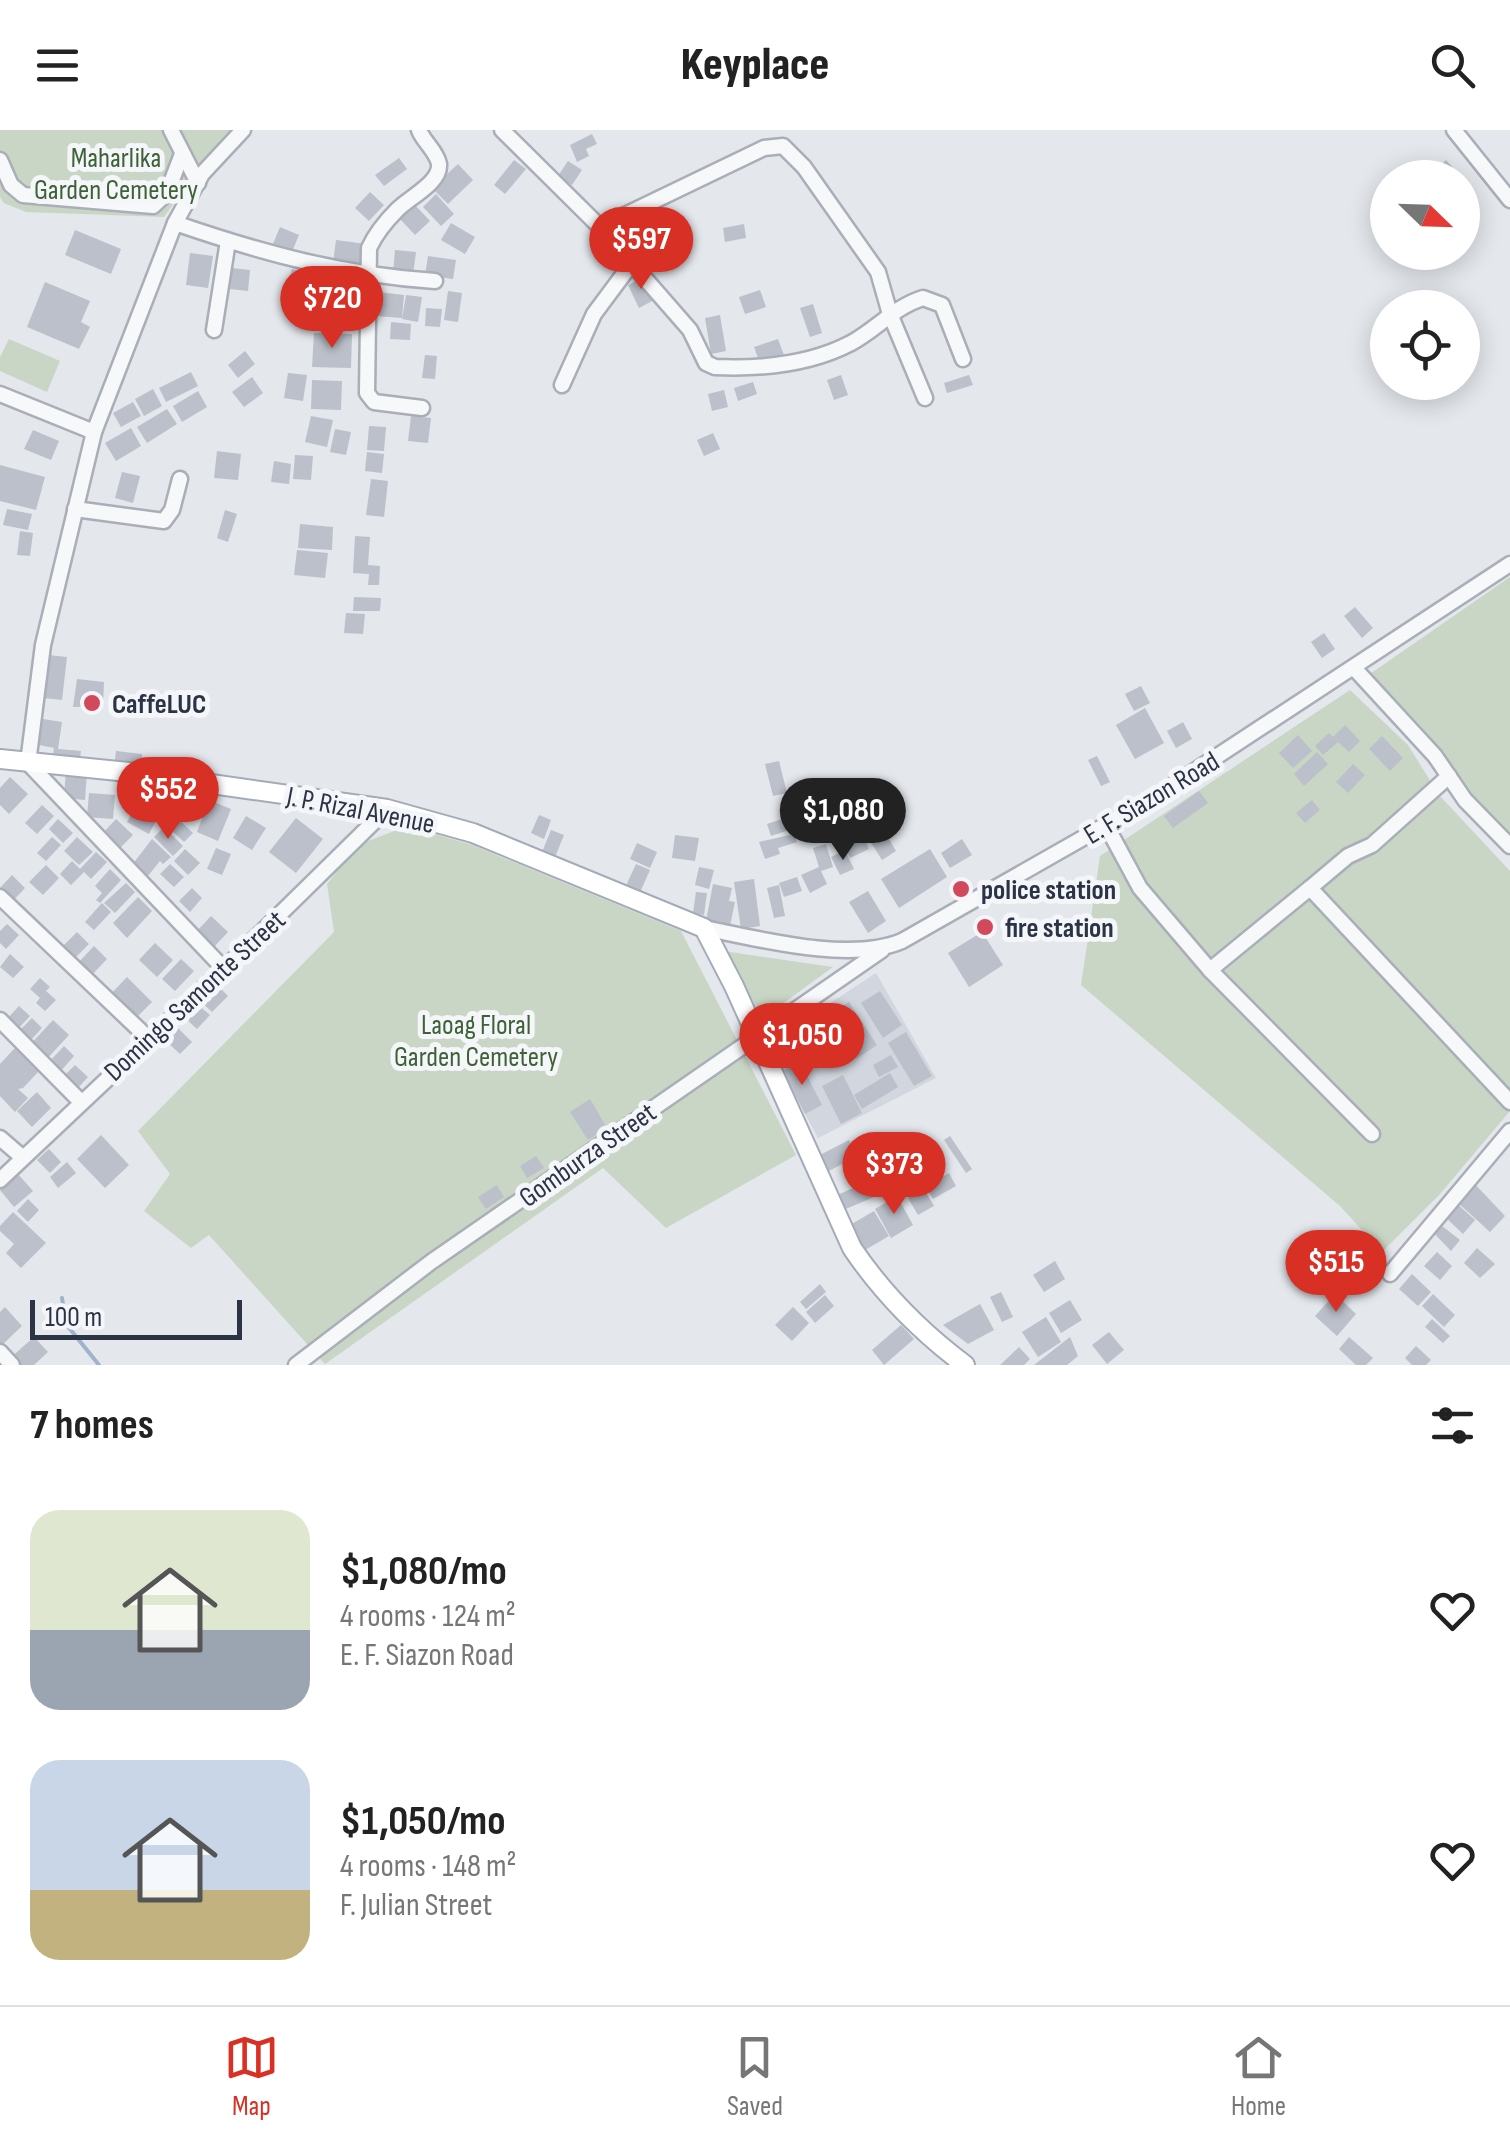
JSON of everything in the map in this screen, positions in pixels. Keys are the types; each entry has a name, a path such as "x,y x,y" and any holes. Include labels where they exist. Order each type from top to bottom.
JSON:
{"main road":[{"name":"J. P. Rizal Avenue","path":"0,759 128,772 387,808 473,833 704,928"},
{"path":"704,928 852,1248 869,1274 928,1338 965,1365"}],"street":[{"path":"170,130 198,183"},
{"path":"224,969 28,763 43,645 94,432 175,222 219,154 242,130"},
{"path":"419,130 438,160 438,170 429,184 376,233 369,248 367,394 374,402 422,408"},
{"path":"502,130 600,227 690,330 706,362 715,367 776,365 828,352 853,342 890,314 923,298 942,305 964,359"},
{"path":"1454,130 1510,200"},
{"path":"600,227 764,148 784,146 804,166 878,272 890,314 925,398"},
{"path":"0,160 10,185 23,195 153,206 167,193 182,154"},
{"path":"175,222 228,241 371,277 435,281"},
{"path":"214,330 228,241"},
{"path":"562,385 594,314 632,263"},
{"path":"0,394 94,432"},
{"path":"75,508 164,521 172,510 180,479"},
{"name":"E. F. Siazon Road","path":"882,950 1106,825 1355,669 1510,564"},
{"path":"1355,669 1510,846"},
{"path":"1210,970 1348,856 1372,845 1449,776"},
{"name":"Domingo Samonte Street","path":"0,1180 224,969 387,808"},
{"path":"1106,825 1140,888 1210,970 1372,1134"},
{"path":"1310,888 1510,1102"},
{"path":"0,898 148,1038"},
{"path":"704,928 762,940 882,950"},
{"name":"Gomburza Street","path":"296,1365 431,1262 882,950"},
{"path":"0,1020 81,1102"},
{"path":"1390,1274 1510,1131"},
{"path":"0,1138 22,1157"},
{"path":"0,1352 12,1365"}],"shaded area":[{"path":"876,973 936,1078 818,1138 768,1044"}],"green space":[{"name":"Maharlika Garden Cemetery","path":"0,130 232,130 213,149 164,217 26,212 4,203 0,197"},
{"path":"9,339 60,361 47,392 0,371 0,357"},
{"path":"1510,577 1510,840 1457,783 1420,725 1367,676"},
{"path":"1350,690 1408,745 1439,795 1510,871 1510,1111 1440,1194 1382,1252 1340,1206 1081,985 1100,856"},
{"name":"Laoag Floral Garden Cemetery","path":"407,826 472,845 681,931 796,1155 666,1228 603,1168 325,1364 209,1235 191,1248 144,1211 170,1174 138,1131 334,932 327,884 358,845"},
{"path":"723,951 833,967 763,1018"}],"building":[{"path":"592,134 597,144 586,149 589,156 577,162 570,145"},
{"path":"399,158 407,169 384,186 375,175"},
{"path":"514,160 526,169 505,194 494,185"},
{"path":"568,161 582,170 572,185 558,176"},
{"path":"458,164 473,180 448,204 432,188"},
{"path":"370,192 384,205 369,221 355,208"},
{"path":"436,194 454,214 441,226 423,207"},
{"path":"415,205 430,221 415,235 400,219"},
{"path":"451,223 475,237 465,254 441,240"},
{"path":"744,224 746,238 725,242 723,228"},
{"path":"280,227 299,235 291,254 272,246"},
{"path":"75,230 121,249 111,274 65,255"},
{"path":"336,240 366,244 362,267 333,263"},
{"path":"395,250 416,252 413,275 393,273"},
{"path":"190,253 213,256 208,288 186,285"},
{"path":"428,256 456,260 453,279 425,275"},
{"path":"232,268 250,270 248,291 230,289"},
{"path":"292,269 316,275 311,292 342,297 336,328 303,322 311,291 288,285"},
{"path":"643,277 654,300 639,308 628,285"},
{"path":"45,282 90,301 81,322 90,327 79,349 27,327"},
{"path":"760,290 766,307 745,314 739,297"},
{"path":"448,291 462,293 458,322 444,320"},
{"path":"378,292 404,295 402,318 376,316"},
{"path":"406,295 422,297 418,322 402,319"},
{"path":"813,304 822,333 810,337 800,308"},
{"path":"426,308 442,309 440,327 425,326"},
{"path":"720,315 726,351 711,354 705,318"},
{"path":"391,322 411,324 410,340 390,339"},
{"path":"314,333 352,334 351,368 312,367"},
{"path":"778,339 785,358 761,366 754,347"},
{"path":"245,351 255,364 238,378 228,365"},
{"path":"425,355 437,356 435,379 422,378"},
{"path":"191,372 198,386 166,402 159,388"},
{"path":"288,373 307,375 303,401 284,398"},
{"path":"841,375 848,395 834,400 827,380"},
{"path":"969,375 973,385 947,393 944,383"},
{"path":"252,377 263,393 244,407 232,392"},
{"path":"312,380 342,381 341,410 311,409"},
{"path":"753,382 757,394 738,401 734,388"},
{"path":"153,389 162,406 144,416 135,399"},
{"path":"724,390 728,407 712,411 708,394"},
{"path":"198,391 207,407 182,422 173,406"},
{"path":"133,402 141,416 121,427 113,413"},
{"path":"167,409 177,424 147,443 137,427"},
{"path":"311,416 333,420 327,447 305,442"},
{"path":"411,416 431,418 428,443 408,441"},
{"path":"369,426 386,427 384,451 367,450"},
{"path":"131,428 141,446 116,461 105,443"},
{"path":"335,429 351,432 346,455 330,452"},
{"path":"33,430 59,441 51,460 24,449"},
{"path":"713,433 720,449 704,456 697,440"},
{"path":"217,451 241,454 238,480 214,478"},
{"path":"367,452 384,454 382,473 365,471"},
{"path":"295,455 313,456 311,480 293,479"},
{"path":"274,461 291,464 289,484 271,482"},
{"path":"0,465 45,477 36,510 0,501"},
{"path":"122,472 140,476 133,503 115,498"},
{"path":"371,479 388,481 384,517 366,515"},
{"path":"7,509 32,514 28,530 3,525"},
{"path":"225,510 237,514 228,542 217,538"},
{"path":"300,524 333,527 332,550 298,548"},
{"path":"20,531 33,533 30,556 17,555"},
{"path":"355,536 370,537 368,565 380,566 379,585 368,585 369,574 353,573"},
{"path":"297,550 328,553 325,578 294,575"},
{"path":"354,597 381,598 380,611 353,611"},
{"path":"1355,607 1373,628 1362,638 1344,616"},
{"path":"346,613 365,614 363,634 344,633"},
{"path":"1324,633 1335,649 1322,658 1311,642"},
{"path":"48,655 67,657 62,700 43,698"},
{"path":"77,679 104,682 103,706 73,707"},
{"path":"1141,686 1150,703 1134,711 1125,694"},
{"path":"1145,708 1164,743 1135,759 1116,725"},
{"path":"43,719 62,722 58,749 81,751 79,766 52,763 54,748 39,745"},
{"path":"1183,722 1192,739 1176,748 1167,731"},
{"path":"1345,725 1360,741 1349,752 1338,742 1323,755 1315,746"},
{"path":"1298,735 1312,751 1293,768 1279,753"},
{"path":"1382,736 1403,758 1390,771 1369,749"},
{"path":"116,751 142,754 141,771 114,768"},
{"path":"1317,752 1328,764 1304,786 1294,774"},
{"path":"1097,756 1110,782 1101,786 1088,760"},
{"path":"779,761 787,793 773,796 765,764"},
{"path":"1353,764 1365,775 1348,793 1336,782"},
{"path":"66,770 87,771 85,800 64,798"},
{"path":"10,777 28,794 9,814 0,805 0,788"},
{"path":"1199,791 1208,803 1173,828 1164,816"},
{"path":"143,792 165,803 149,834 127,822"},
{"path":"89,793 115,795 113,819 87,817"},
{"path":"209,800 231,809 218,841 197,832"},
{"path":"1312,800 1320,810 1305,823 1296,813"},
{"path":"42,805 54,816 37,834 25,823"},
{"path":"539,815 551,820 544,839 531,833"},
{"path":"246,816 266,828 252,850 233,838"},
{"path":"788,817 792,829 771,836 767,824"},
{"path":"177,818 193,833 184,842 168,827"},
{"path":"296,818 323,839 296,873 269,852"},
{"path":"58,819 73,833 63,843 49,829"},
{"path":"116,819 133,835 117,851 101,835"},
{"path":"858,825 869,849 850,858 839,834"},
{"path":"164,827 183,846 173,856 154,837"},
{"path":"551,830 564,835 553,862 540,857"},
{"path":"885,832 896,851 882,860 870,841"},
{"path":"794,834 797,842 778,848 780,854 765,859 759,842"},
{"path":"675,835 699,838 695,861 672,858"},
{"path":"52,837 61,845 46,861 37,853"},
{"path":"77,837 93,852 79,865 64,851"},
{"path":"152,839 171,857 163,864 160,861 143,882 129,869"},
{"path":"962,839 972,855 950,868 941,853"},
{"path":"637,843 657,852 650,868 630,859"},
{"path":"826,844 833,867 821,871 827,884 810,893 801,875 819,867 813,848"},
{"path":"216,848 231,854 222,875 207,869"},
{"path":"185,849 200,863 188,875 174,861"},
{"path":"930,849 947,877 899,908 881,879"},
{"path":"845,850 854,869 840,875 831,857"},
{"path":"96,852 107,862 91,879 84,872 71,885 60,874 72,861 80,869"},
{"path":"170,864 184,877 174,887 160,874"},
{"path":"636,864 650,870 638,897 624,890"},
{"path":"46,865 59,878 43,895 29,882"},
{"path":"699,867 714,870 709,889 695,885"},
{"path":"110,869 121,880 100,903 96,900 102,893 95,886"},
{"path":"12,875 25,888 9,905 0,895 0,888"},
{"path":"797,877 802,891 784,897 779,883"},
{"path":"754,879 760,926 741,929 734,882"},
{"path":"126,883 135,892 115,913 104,903"},
{"path":"713,884 732,888 729,901 735,902 730,926 706,921"},
{"path":"779,885 785,916 774,918 767,888"},
{"path":"192,888 202,898 190,912 179,901"},
{"path":"868,891 886,921 868,933 849,902"},
{"path":"696,892 707,893 704,915 693,913"},
{"path":"138,897 152,911 127,938 113,923"},
{"path":"102,903 111,912 94,930 85,922"},
{"path":"211,916 228,932 212,949 195,933"},
{"path":"7,924 19,935 6,949 0,943 0,931"},
{"path":"77,932 89,944 71,962 59,950"},
{"path":"982,932 1003,965 969,987 948,953"},
{"path":"155,943 173,960 157,977 139,960"},
{"path":"94,946 107,959 90,977 77,964"},
{"path":"10,954 24,967 13,978 0,967"},
{"path":"181,959 194,971 175,991 162,979"},
{"path":"127,977 152,1002 134,1020 109,996"},
{"path":"40,978 56,1000 45,1011 36,1003 40,998 30,989"},
{"path":"215,983 228,996 212,1012 199,1000"},
{"path":"880,991 902,1025 883,1038 861,1003"},
{"path":"849,1002 877,1045 856,1059 828,1015"},
{"path":"197,1004 210,1015 197,1029 184,1017"},
{"path":"19,1006 30,1016 15,1032 4,1022"},
{"path":"824,1016 836,1034 807,1053 795,1036"},
{"path":"32,1018 42,1028 27,1044 16,1034"},
{"path":"53,1020 69,1035 44,1062 28,1047"},
{"path":"177,1027 192,1042 180,1054 165,1040"},
{"path":"906,1032 932,1076 914,1086 888,1043"},
{"path":"791,1037 799,1051 779,1061 772,1047"},
{"path":"64,1046 74,1056 59,1073 48,1063"},
{"path":"15,1048 39,1071 18,1089 28,1098 15,1112 0,1096 0,1064"},
{"path":"891,1055 898,1067 879,1077 873,1065"},
{"path":"800,1062 822,1105 805,1114 783,1071"},
{"path":"75,1065 88,1077 78,1088 65,1075"},
{"path":"890,1073 898,1087 862,1109 854,1095"},
{"path":"843,1075 862,1113 841,1124 822,1086"},
{"path":"37,1092 51,1108 32,1127 17,1111"},
{"path":"590,1099 607,1128 588,1140 570,1112"},
{"path":"101,1135 129,1165 105,1188 77,1159"},
{"path":"950,1136 972,1169 966,1173 944,1140"},
{"path":"849,1140 857,1156 827,1172 818,1156"},
{"path":"49,1149 61,1162 50,1173 37,1160"},
{"path":"536,1156 544,1168 527,1178 520,1166"},
{"path":"882,1156 889,1168 869,1179 862,1167"},
{"path":"67,1162 76,1173 58,1188 50,1177"},
{"path":"949,1173 956,1186 933,1199 926,1187"},
{"path":"18,1174 33,1191 14,1207 0,1190"},
{"path":"867,1182 874,1197 841,1211 835,1196"},
{"path":"1473,1182 1505,1216 1490,1232 1456,1201"},
{"path":"497,1185 504,1197 486,1209 478,1197"},
{"path":"924,1189 934,1206 918,1215 908,1198"},
{"path":"897,1196 913,1225 891,1238 875,1209"},
{"path":"28,1199 39,1210 28,1222 17,1211"},
{"path":"1454,1201 1475,1220 1463,1234 1442,1214"},
{"path":"874,1211 889,1236 860,1253 845,1228"},
{"path":"13,1212 46,1243 21,1268 6,1253 14,1244 0,1231"},
{"path":"1437,1222 1460,1240 1451,1251 1430,1229"},
{"path":"1477,1248 1495,1264 1480,1278 1464,1263"},
{"path":"1437,1252 1452,1266 1440,1280 1424,1266"},
{"path":"1055,1261 1065,1279 1044,1292 1033,1275"},
{"path":"1412,1274 1431,1292 1418,1306 1399,1289"},
{"path":"820,1284 826,1292 806,1309 800,1302"},
{"path":"1001,1292 1013,1317 1002,1322 990,1297"},
{"path":"1335,1294 1356,1314 1337,1336 1315,1316"},
{"path":"1433,1294 1455,1315 1444,1327 1422,1306"},
{"path":"825,1295 834,1306 815,1323 806,1312"},
{"path":"1070,1300 1082,1320 1061,1333 1049,1313"},
{"path":"980,1304 994,1330 968,1344 943,1325"},
{"path":"5,1307 22,1326 0,1347 0,1312"},
{"path":"793,1307 809,1323 792,1341 775,1325"},
{"path":"1046,1317 1061,1342 1038,1357 1022,1332"},
{"path":"1432,1319 1450,1336 1443,1343 1425,1327"},
{"path":"901,1325 914,1339 884,1365 872,1350"},
{"path":"1109,1332 1124,1350 1107,1364 1092,1345"},
{"path":"34,1337 48,1352 34,1365 14,1365 9,1359"},
{"path":"1070,1337 1078,1356 1067,1365 1034,1365"},
{"path":"1349,1337 1373,1358 1366,1365 1356,1365 1339,1349"},
{"path":"1416,1346 1431,1360 1426,1365 1412,1365 1405,1358"},
{"path":"1019,1347 1030,1359 1024,1365 1000,1365"}],"waterway":[{"path":"62,1298 66,1324 99,1365"}],"place":[{"name":"CaffeLUC","path":"92,703"},
{"name":"police station","path":"961,889"},
{"name":"fire station","path":"985,927"}]}
